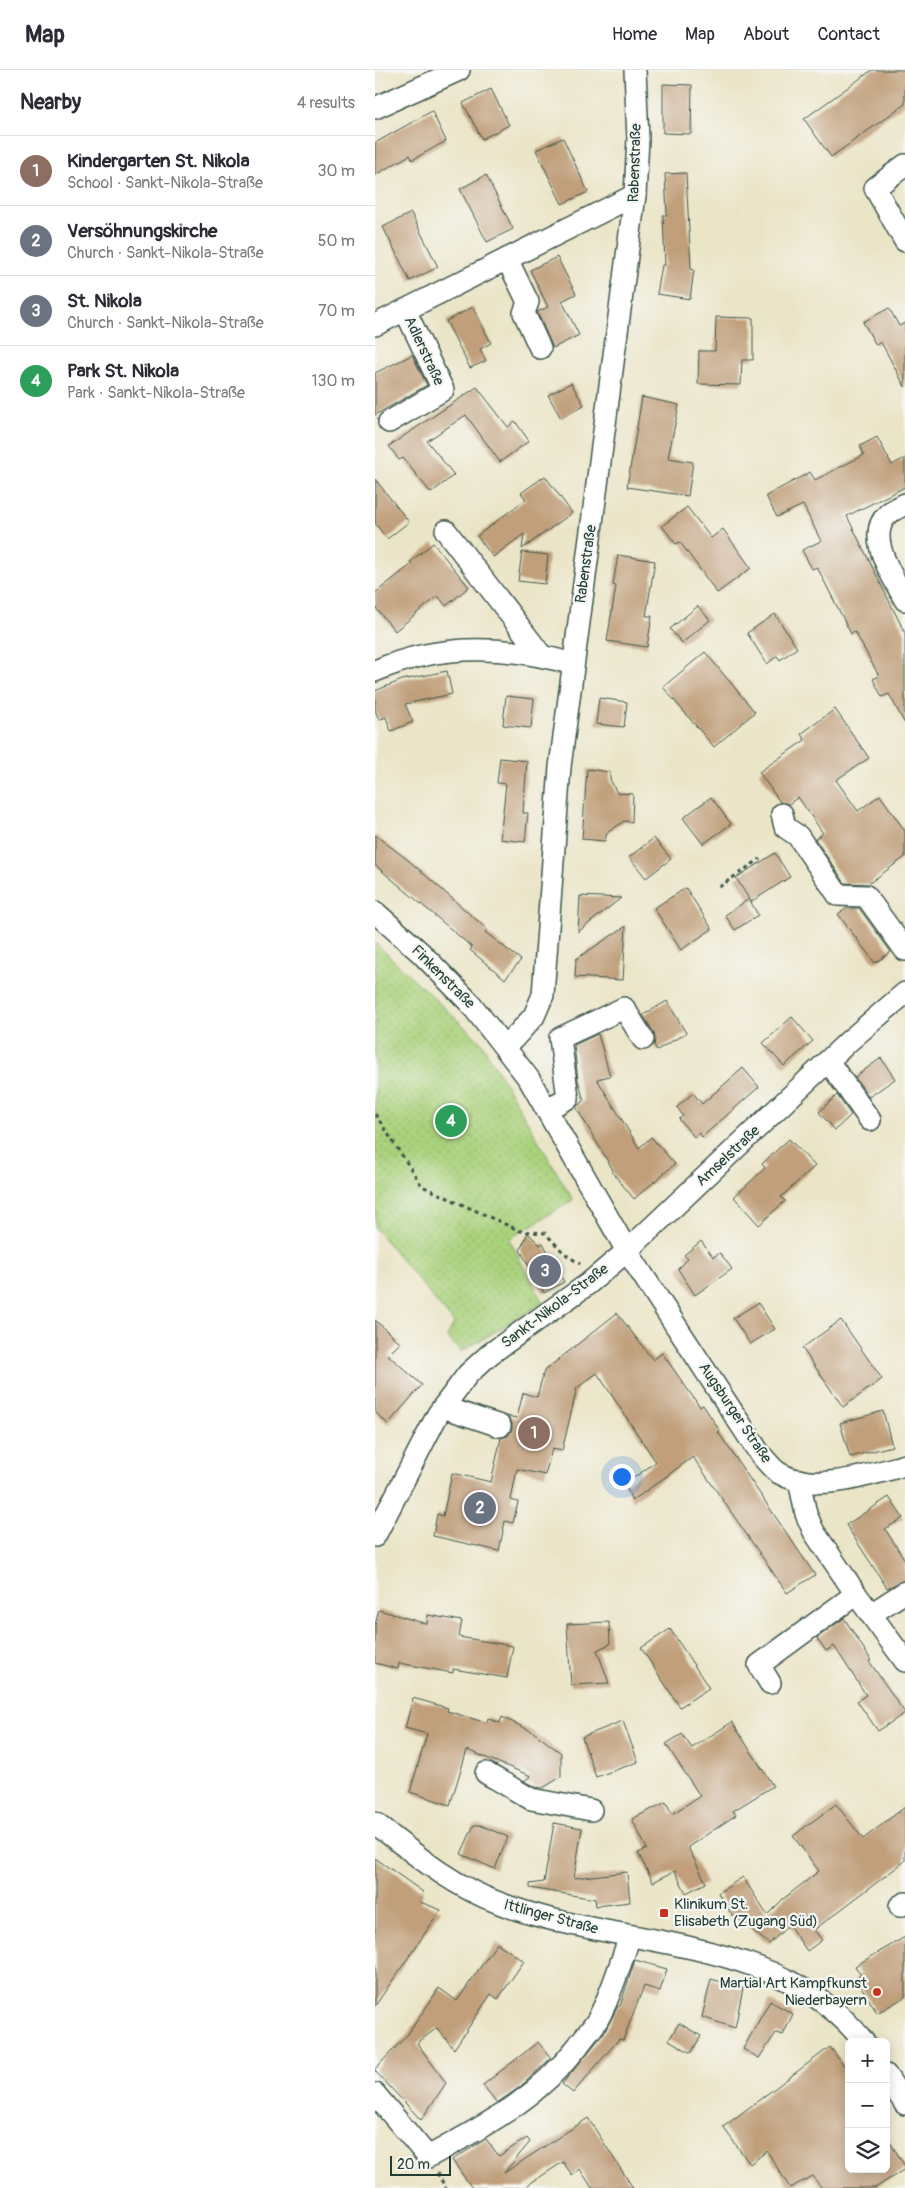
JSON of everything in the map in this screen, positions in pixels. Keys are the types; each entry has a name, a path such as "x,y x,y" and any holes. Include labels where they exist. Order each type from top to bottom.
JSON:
{"street":[{"path":"375,108 459,70"},
{"name":"Rabenstraße","path":"506,1047 535,1016 543,995 560,767 635,195 638,139 635,70"},
{"path":"905,164 875,188 905,241"},
{"name":"Adlerstraße","path":"375,325 635,195"},
{"path":"507,259 528,302 524,313 540,348"},
{"name":"Adlerstraße","path":"389,422 443,390 405,310"},
{"path":"905,504 888,514 880,524 878,542 884,559 905,600"},
{"path":"446,531 541,654"},
{"path":"375,671 408,658 451,650 493,649 541,654 573,664"},
{"path":"782,814 785,827 798,836 838,895 866,896 905,950"},
{"name":"Finkenstraße","path":"375,912 421,953 470,1003 506,1047"},
{"name":"Amselstraße","path":"627,1251 828,1061 905,992"},
{"path":"547,1109 567,1098 560,1038 624,1008 643,1039"},
{"path":"506,1047 529,1079 547,1109 627,1251"},
{"path":"828,1061 870,1120"},
{"name":"Sankt-Nikola-Straße","path":"375,1536 443,1407 468,1374 491,1354 594,1279 627,1251"},
{"name":"Augsburger Straße","path":"627,1251 760,1454 777,1472 799,1480 821,1482 848,1480 905,1465"},
{"path":"443,1407 500,1426"},
{"path":"799,1480 806,1514 814,1532 905,1661"},
{"path":"871,1614 905,1592"},
{"path":"771,1683 759,1665 856,1594"},
{"path":"486,1773 531,1800 591,1810"},
{"name":"Ittlinger Straße","path":"375,1823 417,1856 459,1885 498,1903 538,1916 685,1947 745,1963 794,1982 830,2006 848,2022 861,2038"},
{"path":"375,2094 429,2157 505,2115 533,2094 561,2068 597,2020 606,2003 630,1936"},
{"path":"890,2081 905,2104"}],"path":[{"path":"719,887 760,858"},
{"path":"375,1114 423,1186 520,1231 545,1233 564,1253 575,1259 594,1279"}],"green space":[{"path":"375,943 481,1042 573,1200 509,1239 543,1303 461,1352 447,1337 454,1323 375,1228"}],"building":[{"path":"872,70 905,70 905,104 831,157 804,119"},
{"path":"663,84 692,85 691,134 663,133"},
{"path":"491,89 509,125 482,139 463,103"},
{"path":"432,111 446,141 412,160 410,155 375,175 375,143"},
{"path":"563,138 588,192 562,204 536,150"},
{"path":"686,173 691,269 694,270 690,299 657,294 662,265 665,265 663,215 667,215 665,174"},
{"path":"486,175 513,229 487,242 460,189"},
{"path":"411,213 438,267 410,281 383,227"},
{"path":"557,257 576,294 562,301 579,335 553,348 537,312 548,307 530,270"},
{"path":"473,307 491,343 480,349 486,361 470,368 446,321"},
{"path":"889,308 899,326 905,323 905,387 881,342 876,345 863,322"},
{"path":"716,317 753,318 753,360 742,360 741,385 698,384 699,351 715,351"},
{"path":"412,355 427,385 375,415 375,373"},
{"path":"571,383 584,405 561,418 548,395"},
{"path":"477,387 508,427 515,421 529,441 500,462 466,415 427,441 454,475 431,493 403,458 399,460 389,446"},
{"path":"642,397 679,405 668,458 693,462 688,496 627,487"},
{"path":"877,437 892,465 905,458 905,487 847,516 905,633 905,724 889,694 882,697 873,679 879,676 855,632 851,634 817,567 812,569 802,550 821,541 803,505 777,517 766,496 810,472 815,480 864,455 860,446"},
{"path":"545,476 572,513 522,549 524,534 493,557 477,536 526,499 521,493"},
{"path":"375,479 409,522 387,539 375,523"},
{"path":"687,507 711,538 723,529 751,568 717,593 680,542 676,544 662,526"},
{"path":"433,543 469,587 446,606 438,596 395,631 375,607 375,593 412,564 410,562"},
{"path":"522,552 548,555 545,584 518,581"},
{"path":"618,555 655,561 646,616 652,616 647,647 607,641 616,586 613,585"},
{"path":"698,606 710,620 682,643 670,629"},
{"path":"775,614 797,648 780,660 777,656 767,664 747,633"},
{"path":"705,652 755,712 714,747 663,687"},
{"path":"447,671 452,694 405,704 413,722 391,731 386,717 379,720 375,710 375,691 402,680"},
{"path":"506,696 534,699 531,728 503,725"},
{"path":"599,698 627,702 624,727 596,724"},
{"path":"835,709 869,758 836,780 858,811 880,795 905,831 905,857 868,884 845,883 815,839 823,833 798,797 789,804 780,802 759,772 805,740 801,734"},
{"path":"500,758 527,761 523,813 528,813 525,842 500,839 506,784 497,783"},
{"path":"587,769 610,772 610,779 617,793 633,794 632,822 624,821 607,833 605,841 582,839"},
{"path":"711,797 731,824 703,844 683,818"},
{"path":"375,835 408,860 487,929 485,932 521,960 505,979 470,950 472,947 375,865"},
{"path":"654,838 671,859 646,878 629,857"},
{"path":"775,853 790,877 751,902 736,878"},
{"path":"686,888 712,929 681,950 654,908"},
{"path":"580,896 621,898 578,932"},
{"path":"749,899 758,915 735,930 725,915"},
{"path":"847,908 859,908 891,952 875,963 838,914"},
{"path":"626,926 623,980 575,977 576,959"},
{"path":"667,1001 686,1033 657,1050 654,1045 654,1033 643,1015"},
{"path":"792,1017 813,1041 784,1066 763,1043"},
{"path":"598,1034 610,1076 597,1079 639,1148 651,1137 675,1164 634,1199 612,1172 613,1170 576,1107 584,1101 578,1080 574,1045"},
{"path":"881,1058 895,1079 869,1097 855,1077"},
{"path":"743,1068 759,1087 702,1137 699,1133 694,1137 679,1119 683,1116 677,1107 693,1093 702,1104"},
{"path":"837,1095 851,1115 835,1130 819,1112"},
{"path":"789,1139 815,1166 781,1197 785,1201 759,1225 734,1197 765,1168 762,1164"},
{"path":"528,1233 540,1245 543,1243 564,1282 544,1293 520,1250"},
{"path":"701,1241 713,1257 720,1253 732,1269 695,1295 678,1269 688,1259 684,1255"},
{"path":"758,1303 775,1329 750,1344 733,1318"},
{"path":"617,1313 653,1360 662,1353 700,1407 703,1405 720,1431 718,1432 815,1575 787,1593 693,1457 632,1501 625,1484 656,1462 597,1373 577,1388 562,1451 552,1449 545,1475 517,1469 511,1500 518,1502 513,1523 505,1521 499,1551 433,1536 437,1514 443,1516 452,1473 491,1482 501,1438 508,1436 512,1429 512,1423 506,1416 517,1418 523,1393 537,1397 544,1371"},
{"path":"375,1320 400,1343 388,1355 422,1385 388,1424 375,1412"},
{"path":"841,1320 882,1379 843,1407 802,1348"},
{"path":"883,1411 892,1446 850,1457 840,1423"},
{"path":"889,1497 903,1518 885,1529 905,1560 905,1580 887,1588 846,1525"},
{"path":"379,1610 427,1624 428,1615 462,1621 459,1637 513,1646 507,1678 453,1669 453,1673 399,1663 398,1669 375,1663 375,1625"},
{"path":"844,1618 871,1660 869,1661 905,1713 878,1731 857,1701 866,1695 834,1646 826,1651 817,1638"},
{"path":"609,1622 610,1644 597,1650 609,1683 571,1685 567,1624"},
{"path":"670,1629 709,1688 680,1707 641,1648"},
{"path":"413,1698 448,1708 447,1711 487,1723 488,1718 500,1723 502,1717 533,1732 561,1753 561,1777 543,1788 535,1787 524,1781 531,1776 467,1750 450,1805 410,1792 427,1734 405,1728"},
{"path":"623,1721 638,1762 596,1777 582,1737"},
{"path":"732,1722 773,1786 733,1811 736,1815 688,1847 706,1883 686,1893 675,1871 653,1882 638,1853 647,1849 632,1819 666,1802 672,1814 700,1796 666,1744 682,1734 692,1748"},
{"path":"836,1804 863,1839 905,1807 905,1861 814,1930 822,1940 807,1951 789,1925 769,1944 735,1916 733,1917 718,1893 743,1877 767,1915 783,1899 819,1871 793,1836"},
{"path":"554,1823 582,1828 574,1878 627,1872 630,1902 596,1906 595,1899 530,1888 530,1884 544,1882"},
{"path":"474,1825 480,1825 508,1837 495,1869 461,1854"},
{"path":"375,1858 423,1892 420,1902 441,1910 375,2006"},
{"path":"905,1937 905,1997 877,2013 856,1978 861,1975 855,1966"},
{"path":"497,1943 524,1961 498,1999 491,1994 454,2049 437,2028 417,2043 446,2083 421,2120 375,2069 408,2034 439,1988 457,2001"},
{"path":"635,1960 667,1969 660,1991 644,1986 623,2040 619,2039 573,2093 562,2084 604,2033 618,2006 620,2006"},
{"path":"711,1979 743,1988 735,2028 702,2017"},
{"path":"770,2001 793,2014 783,2035 776,2033 759,2058 743,2049"},
{"path":"679,2023 701,2036 691,2053 669,2040"},
{"path":"538,2042 551,2058 520,2087 497,2103 483,2085"},
{"path":"830,2047 845,2067 845,2173 890,2173 890,2142 905,2169 875,2188 822,2188 812,2176 790,2188 767,2151 750,2164 723,2127"},
{"path":"588,2118 633,2188 592,2188 580,2169 572,2175 563,2162 523,2188 472,2188 452,2160 486,2139 499,2156 527,2138 530,2142 504,2173"}],"place":[{"name":"Park St. Nikola","path":"451,1121"},
{"name":"St. Nikola","path":"545,1271"},
{"name":"Kindergarten St. Nikola","path":"534,1433"},
{"name":"Versöhnungskirche","path":"480,1508"},
{"name":"Klinikum St. Elisabeth (Zugang Süd)","path":"664,1913"},
{"name":"Martial Art Kampfkunst Niederbayern","path":"877,1992"}]}
